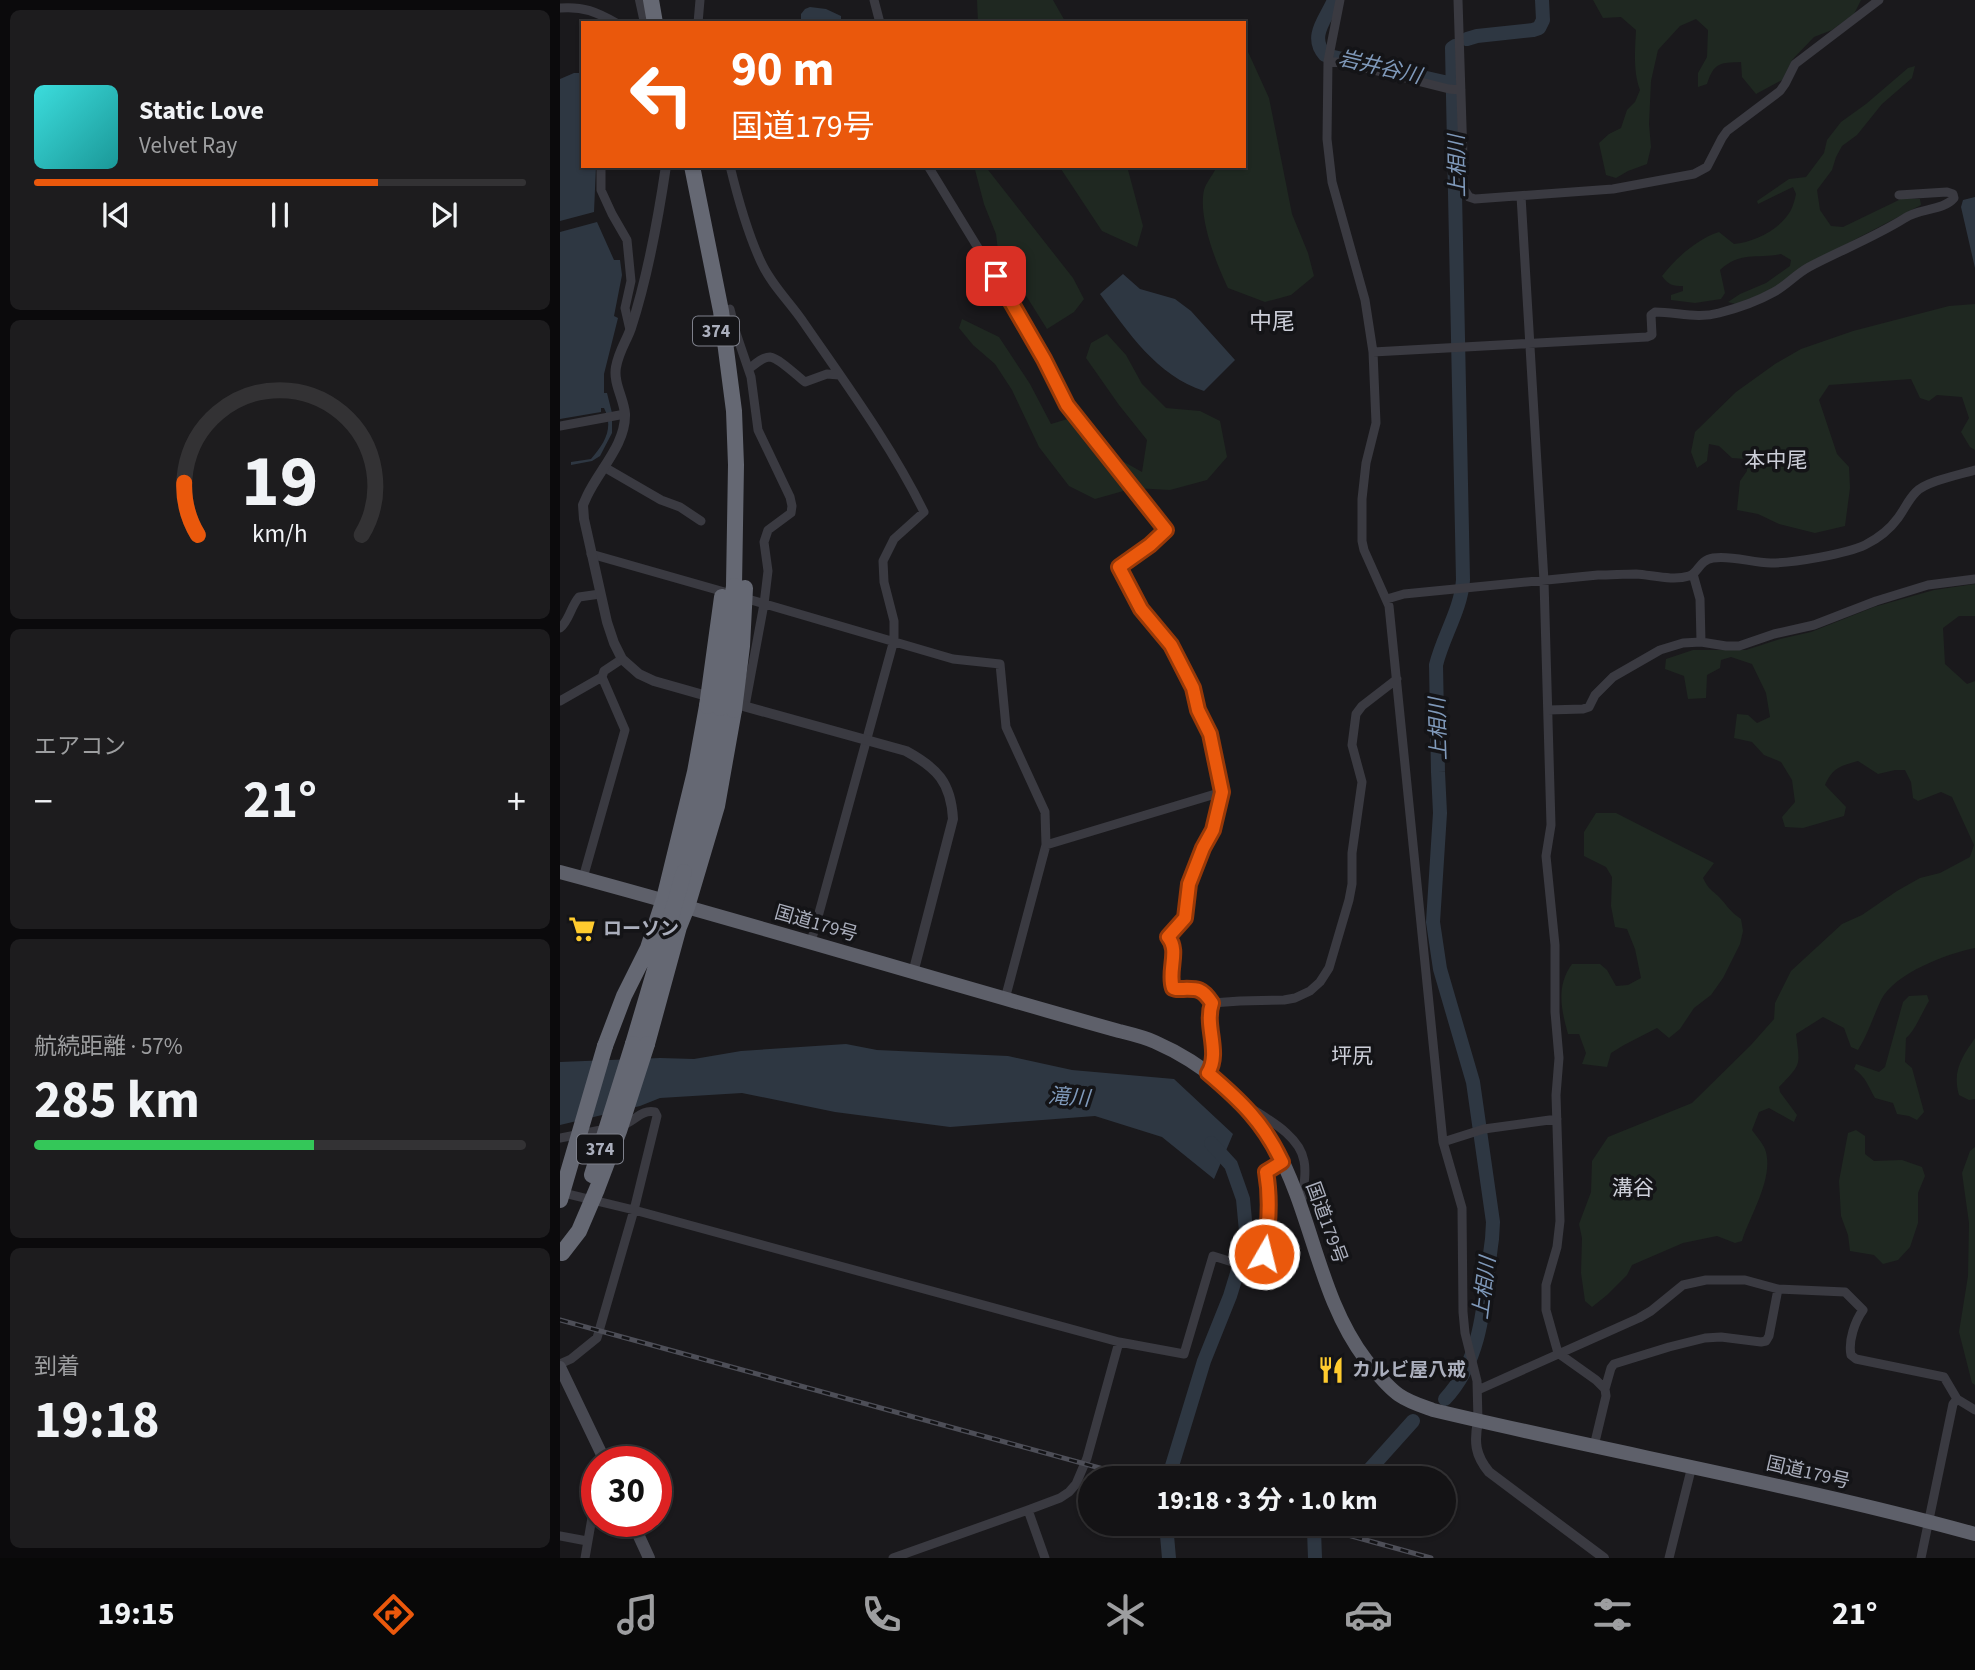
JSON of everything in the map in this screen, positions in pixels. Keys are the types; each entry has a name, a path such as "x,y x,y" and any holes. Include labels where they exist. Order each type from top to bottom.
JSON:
{"highway":[{"path":"651,0 655,21"},
{"path":"659,0 663,21"},
{"name":"374","path":"684,168 718,342 735,502"},
{"name":"374","path":"561,1256 640,1044 705,791 722,705 735,502 736,443 721,311 692,168"},
{"path":"563,1195 605,1046 624,996 648,948 664,899 695,772 722,705"},
{"path":"640,1044 687,907 717,806 722,705"},
{"name":"国道179号","path":"560,872 664,899 1153,1041 1181,1055 1208,1073 1244,1104 1274,1144 1301,1206 1334,1305 1352,1341 1378,1375 1400,1395 1433,1410 1478,1421 1692,1466 1975,1534"}],"main road":[{"path":"560,1365 598,1446"},
{"path":"639,1537 649,1558"}],"street":[{"path":"640,0 645,21"},
{"path":"698,21 699,0"},
{"path":"874,0 879,21"},
{"path":"1340,0 1329,58 1327,139 1332,182 1365,300 1373,352 1376,423 1363,487 1362,541 1387,599 1397,679 1443,1142 1462,1208 1463,1312 1478,1390 1475,1446 1479,1460 1489,1472 1604,1558"},
{"path":"1458,0 1456,90 1466,194 1475,199 1613,189 1703,171 1727,131 1780,91 1795,64 1879,0"},
{"path":"560,8 575,6 593,10 612,21"},
{"path":"1329,58 1456,90"},
{"path":"601,168 601,190 627,240 631,281 625,308 630,330"},
{"path":"666,168 660,208 630,330 620,350 615,372 625,414 622,432 583,505 591,554 614,643 622,659 639,674 654,681 722,705 867,739 906,751 929,764 944,782 952,804 953,819 913,973"},
{"path":"731,168 747,227 761,264 774,286 799,315 907,477 925,512 894,539 883,561 884,582 894,621 894,640 811,942"},
{"path":"929,168 1008,297 1067,405 1166,530 1119,567 1141,609 1171,645 1193,688 1198,710 1210,734 1222,792 1213,830 1189,884 1185,918 1168,937 1174,950 1171,982 1173,988 1201,989 1212,1003 1209,1025 1214,1061 1208,1073"},
{"path":"1373,352 1647,337 1652,335 1651,315 1655,312 1686,316 1708,316 1722,312 1777,291 1801,271 1839,251 1895,225 1907,216 1951,202 1954,198 1953,194 1947,192 1899,195"},
{"path":"1521,196 1544,581 1551,825 1546,856 1555,945 1555,1012 1559,1058 1556,1095 1560,1221 1557,1247 1546,1285 1546,1310 1558,1353 1605,1389"},
{"path":"722,705 765,604 768,572 764,542 768,530 791,513 792,506 758,430 751,377 730,309"},
{"path":"748,369 762,359 771,357 805,382 827,374 839,375"},
{"path":"560,426 625,414"},
{"path":"604,467 701,521"},
{"path":"1387,599 1404,594 1598,575 1672,578 1689,576 1704,561 1712,558 1778,563 1862,547 1888,530 1917,490 1975,470"},
{"path":"591,554 730,587 765,604 953,659 1000,664 1006,727 1045,812 1046,845 1005,999"},
{"path":"1693,574 1700,599 1701,642"},
{"path":"1548,710 1583,709 1589,706 1595,695 1613,677 1660,650 1684,643 1701,642 1726,646 1748,644 1774,634 1814,625 1877,600 1928,585 1975,579"},
{"path":"560,628 565,625 572,605 579,597 600,594"},
{"path":"560,701 602,677 604,671 622,659"},
{"path":"583,878 625,730 602,677"},
{"path":"1212,1003 1295,998 1310,991 1329,968 1352,884 1352,853 1362,782 1352,745 1356,714 1362,706 1397,679"},
{"path":"1046,845 1222,792"},
{"path":"1244,1104 1275,1124 1296,1142 1304,1158 1301,1206"},
{"path":"560,1365 597,1338 634,1210 657,1116 655,1112 646,1111 629,1124 598,1201"},
{"path":"1443,1142 1480,1129 1557,1119"},
{"path":"560,1138 629,1124"},
{"path":"585,1134 563,1195 634,1210 1119,1342 1184,1354 1213,1256 1255,1269 1264,1254 1269,1228 1270,1195 1266,1172 1282,1162"},
{"path":"1478,1390 1639,1318 1676,1289 1696,1281 1745,1280 1778,1289 1839,1291 1849,1294 1863,1310 1851,1342 1851,1355 1856,1359 1944,1377 1957,1399 1975,1410"},
{"path":"1594,1446 1606,1396 1605,1389 1614,1364 1668,1347 1713,1337 1766,1341 1778,1289"},
{"path":"893,1558 1060,1498 1069,1492 1076,1484 1087,1458 1119,1342"},
{"path":"1921,1558 1952,1404 1957,1399"},
{"path":"1669,1558 1692,1466"},
{"path":"1028,1510 1045,1558"},
{"path":"560,1536 587,1541"},
{"path":"585,1558 588,1537"}],"shaded area":[{"path":"977,0 1053,0 1065,21 978,21"},
{"path":"1593,0 1861,0 1854,14 1832,30 1814,37 1792,60 1782,80 1756,94 1742,77 1741,62 1719,65 1712,71 1707,84 1698,87 1698,73 1707,57 1708,30 1696,19 1680,26 1658,50 1651,81 1651,147 1647,164 1616,178 1606,175 1599,143 1621,128 1627,110 1635,102 1640,90 1635,68 1636,30 1621,17 1603,18"},
{"path":"1246,47 1269,98 1292,214 1314,276 1291,295 1265,302 1228,288 1214,253 1204,214 1204,190 1215,170 1246,168"},
{"path":"1915,66 1912,78 1882,104 1857,135 1842,146 1832,170 1817,190 1820,210 1831,226 1843,227 1903,198 1920,199 1921,205 1810,263 1770,291 1735,304 1728,302 1766,283 1790,266 1791,260 1781,254 1742,258 1727,264 1720,270 1725,293 1721,299 1695,303 1671,300 1671,295 1683,291 1683,286 1671,284 1662,276 1680,256 1703,239 1719,232 1734,244 1758,238 1773,229 1791,210 1796,194 1793,187 1758,204 1757,201 1789,179 1806,177 1824,153 1827,140 1841,122 1908,68"},
{"path":"975,168 987,168 1073,278 1084,299 1074,312 1047,329 998,251 996,234 984,204"},
{"path":"1060,168 1128,168 1143,226 1137,247 1102,231"},
{"path":"1975,304 1975,450 1970,447 1961,432 1969,418 1962,397 1937,395 1929,401 1920,398 1911,379 1829,385 1819,400 1837,454 1849,467 1850,488 1845,526 1815,533 1779,524 1758,514 1737,510 1740,481 1747,471 1746,459 1732,458 1719,446 1709,444 1707,461 1697,468 1691,452 1695,432 1736,392 1775,364 1801,349 1853,331 1949,306"},
{"path":"962,319 999,337 1030,384 1051,424 1071,418 1074,413 1110,454 1142,472 1147,440 1086,358 1091,343 1107,334 1126,355 1142,384 1166,408 1200,411 1220,421 1227,457 1207,480 1170,490 1134,488 1095,499 1069,486 1039,447 1012,390 995,364 973,345 959,328"},
{"path":"1975,584 1975,616 1959,616 1943,628 1945,664 1967,684 1975,681 1975,948 1922,966 1898,981 1881,1000 1858,1050 1851,1047 1844,1028 1823,1017 1796,1034 1798,1064 1779,1087 1797,1115 1794,1122 1769,1108 1759,1112 1752,1130 1765,1149 1767,1172 1742,1241 1735,1243 1717,1236 1683,1243 1632,1265 1627,1275 1592,1307 1585,1301 1579,1224 1591,1192 1592,1161 1608,1137 1692,1103 1774,1019 1775,1003 1791,971 1842,924 1862,915 1920,878 1940,873 1970,857 1974,845 1952,797 1941,792 1918,801 1913,798 1911,782 1905,770 1878,774 1858,761 1838,768 1825,785 1846,807 1844,816 1803,828 1785,827 1782,817 1795,802 1792,780 1781,762 1764,755 1752,742 1734,738 1737,714 1748,715 1757,723 1770,717 1766,693 1752,664 1731,657 1721,660 1720,668 1707,675 1706,698 1688,699 1684,676 1665,669 1666,659 1693,650 1746,650 1811,632 1874,607 1934,590"},
{"path":"1596,813 1616,813 1714,863 1703,878 1710,889 1741,919 1743,931 1740,944 1723,978 1711,995 1694,1008 1680,1029 1669,1038 1657,1028 1624,1045 1611,1053 1607,1067 1582,1064 1586,1053 1579,1034 1568,1034 1561,998 1564,981 1572,964 1600,964 1607,970 1616,986 1628,985 1641,978 1635,949 1627,929 1615,927 1611,906 1612,877 1606,867 1584,856 1584,832"},
{"path":"1927,995 1929,1001 1906,1038 1905,1062 1912,1068 1924,1112 1917,1120 1897,1114 1893,1103 1875,1098 1864,1079 1854,1069 1856,1064 1879,1072 1885,1067 1903,1002 1909,996"},
{"path":"1975,1038 1975,1099 1969,1100 1959,1095 1957,1079 1962,1058"},
{"path":"1856,1130 1865,1136 1865,1154 1874,1161 1902,1160 1922,1167 1925,1176 1918,1193 1918,1223 1910,1247 1898,1260 1883,1264 1874,1255 1850,1251 1841,1216 1839,1181 1848,1133"},
{"path":"1975,1147 1975,1385 1972,1383 1959,1332 1968,1276 1969,1223 1962,1173 1970,1151"}],"water":[{"path":"805,9 826,9 841,16 841,21 801,21 801,14"},
{"path":"581,73 581,168 596,168 594,212 560,221 560,79"},
{"path":"1975,197 1975,268 1961,207 1963,200"},
{"path":"597,222 614,260 620,260 622,275 614,316 618,318 604,374 604,393 607,393 612,413 612,433 600,456 592,461 571,465 571,462 591,459 604,441 608,422 604,408 601,408 601,412 560,419 560,232"},
{"path":"1123,274 1140,289 1175,299 1191,311 1235,360 1204,391 1187,384 1158,364 1100,294"},
{"path":"846,1044 877,1050 1008,1056 1072,1070 1174,1079 1233,1134 1214,1179 1162,1137 1095,1116 950,1127 835,1112 742,1093 660,1098 640,1106 560,1125 560,1062 694,1059 741,1051"}],"waterway":[{"name":"岩井谷川","path":"1334,0 1319,34 1318,41 1325,55 1453,84"},
{"name":"上相川","path":"1467,39 1539,28 1543,20 1542,0"},
{"name":"上相川","path":"1445,1399 1468,1364 1475,1344 1484,1303 1493,1222 1473,1082 1440,969 1433,922 1440,813 1436,665 1459,602 1463,580 1452,48 1455,46"},
{"name":"滝川","path":"1172,1466 1204,1361 1230,1296 1242,1257 1246,1231 1243,1199 1231,1165 1211,1143"},
{"name":"上相川","path":"1373,1466 1413,1421"},
{"name":"滝川","path":"1167,1536 1169,1558"},
{"name":"上相川","path":"1314,1536 1315,1558"}],"railway":[{"path":"560,1320 1093,1466"},
{"path":"1351,1536 1431,1558"}],"place":[{"name":"ローソン","path":"582,929"},
{"name":"カルビ屋八戒","path":"1331,1370"}],"district":[{"name":"中尾","path":"1272,321"},
{"name":"本中尾","path":"1776,460"},
{"name":"坪尻","path":"1352,1056"},
{"name":"溝谷","path":"1633,1188"}],"route":[{"path":"996,276 1067,405 1166,530 1119,567 1141,609 1171,645 1193,688 1198,710 1210,734 1222,792 1213,830 1189,884 1185,918 1168,937 1174,950 1171,982 1176,989 1201,989 1212,1003 1209,1025 1214,1061 1208,1073 1244,1104 1274,1144 1282,1162 1266,1172 1270,1195 1269,1228 1264,1254"}]}
